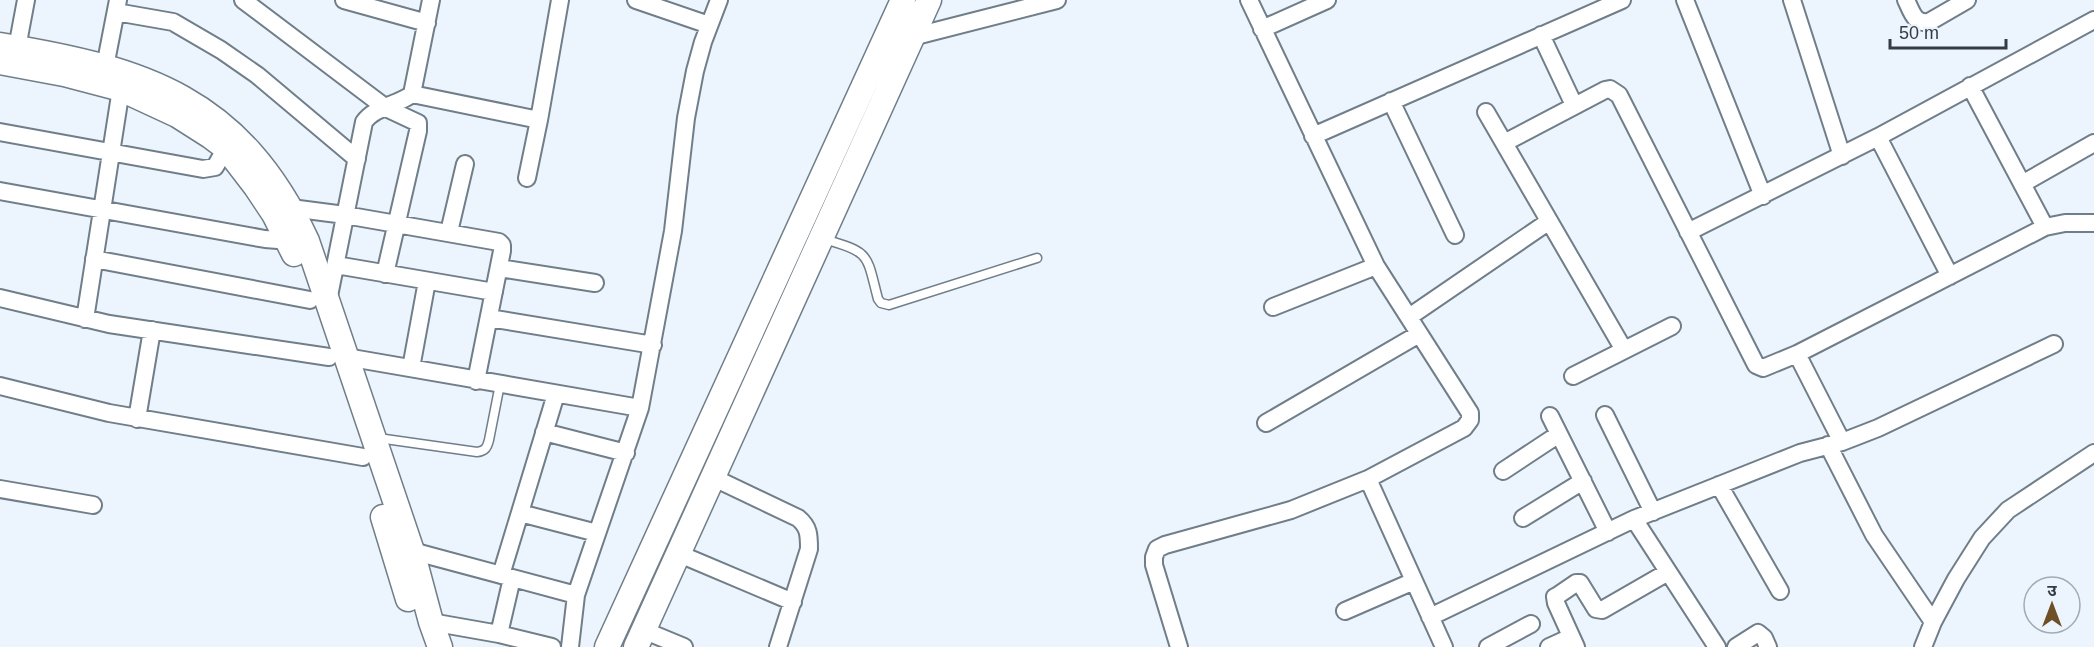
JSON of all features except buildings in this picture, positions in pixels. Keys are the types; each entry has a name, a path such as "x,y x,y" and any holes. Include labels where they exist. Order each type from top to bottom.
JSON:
{"main road":[{"path":"639,638 821,238 890,57 903,0"},
{"path":"607,647 890,57 912,37 928,0"},
{"path":"6,51 109,79 177,115 226,148 296,237"},
{"path":"109,79 144,79 177,94 209,113 240,140 270,176 291,208 296,237 368,447 422,647"},
{"path":"368,447 412,551 440,647"}],"street":[{"path":"6,51 26,0"},
{"path":"243,0 386,108 414,120 418,127 385,274"},
{"path":"94,259 319,301 336,266 364,122 374,112 412,94 431,0"},
{"path":"526,178 539,120 560,0"},
{"path":"636,0 709,25"},
{"path":"570,647 576,595 640,408 673,231 686,118 695,71 719,0"},
{"path":"912,37 1057,0"},
{"path":"1179,647 1154,565 1157,549 1291,510 1368,479 1464,428 1470,420 1467,409 1376,266 1249,0"},
{"path":"1262,29 1327,0"},
{"path":"1313,136 1541,35 1588,6 1622,0"},
{"path":"1685,0 1763,196"},
{"path":"1792,0 1842,156"},
{"path":"1906,0 1918,21 1923,23 1929,22 1967,0"},
{"path":"354,1 427,23"},
{"path":"85,319 111,153 109,79 117,6 173,22 221,50 256,75 357,159"},
{"path":"1689,232 1842,156 2094,20"},
{"path":"1541,35 1574,105"},
{"path":"1970,86 2045,227"},
{"path":"1504,143 1605,90 1610,89 1619,95 1756,365 1763,368 1797,354 2045,227 2066,223 2094,223"},
{"path":"412,94 539,120"},
{"path":"1391,101 1455,235"},
{"path":"1486,112 1624,350"},
{"path":"0,132 203,169 215,167 226,148"},
{"path":"1878,137 1950,276"},
{"path":"2022,184 2094,143"},
{"path":"449,232 465,164"},
{"path":"0,191 265,239 296,237"},
{"path":"291,208 395,223 499,242 502,245 502,251 476,381"},
{"path":"1409,317 1548,222"},
{"path":"336,266 494,292"},
{"path":"1273,307 1376,266"},
{"path":"499,268 595,283"},
{"path":"411,368 427,281"},
{"path":"0,298 85,319 411,368 640,408"},
{"path":"489,318 653,345"},
{"path":"1573,376 1672,326"},
{"path":"137,418 152,330"},
{"path":"1266,423 1419,334"},
{"path":"1430,617 1634,519 1800,453 1835,443 1906,416 2054,344"},
{"path":"1797,354 1874,535 1933,622"},
{"path":"0,386 137,418 368,447"},
{"path":"499,634 506,576 519,513 556,393"},
{"path":"1605,415 1653,512"},
{"path":"1550,416 1608,531"},
{"path":"544,432 626,453"},
{"path":"1503,471 1559,434"},
{"path":"1923,647 1933,622 1956,579 1982,538 2008,510 2094,453"},
{"path":"712,477 798,518 805,524 809,535 809,549 778,647"},
{"path":"1368,479 1444,647"},
{"path":"1523,518 1583,481"},
{"path":"1719,485 1780,591"},
{"path":"0,489 93,505"},
{"path":"519,513 597,533"},
{"path":"1634,519 1717,647"},
{"path":"412,551 576,595"},
{"path":"677,553 793,602"},
{"path":"1549,647 1573,642 1555,597 1574,584 1580,583 1596,609 1602,610 1668,572"},
{"path":"1345,611 1414,580"},
{"path":"431,622 499,634 552,647"},
{"path":"1488,647 1531,624"},
{"path":"1736,647 1758,633 1764,638 1768,647"},
{"path":"639,638 684,647"}],"lane":[{"path":"821,238 853,248 866,258 878,299 884,305 1037,258"},
{"path":"368,447 483,452 489,440 500,384"}]}
